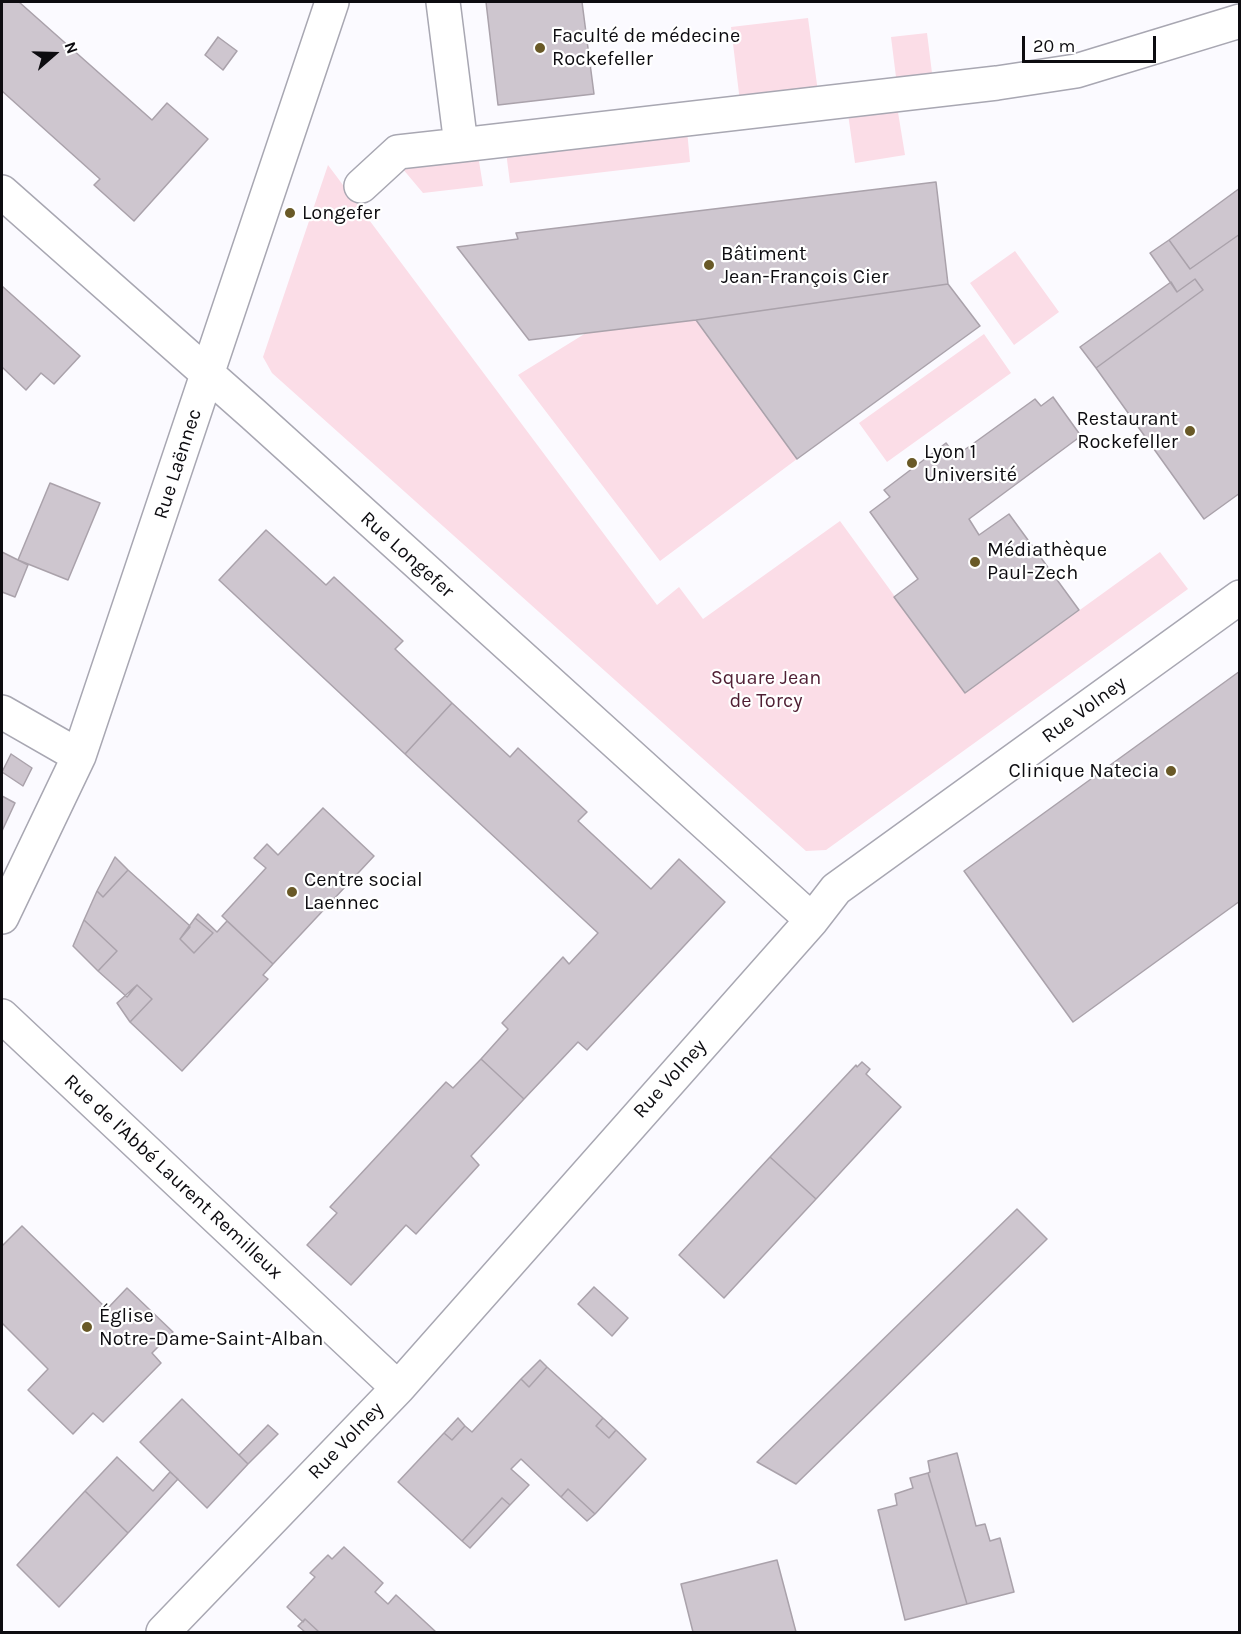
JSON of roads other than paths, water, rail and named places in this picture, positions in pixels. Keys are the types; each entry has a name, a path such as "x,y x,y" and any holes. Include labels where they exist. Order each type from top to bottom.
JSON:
{"street":[{"name":"Rue Laënnec","path":"2,917 79,756 332,2"},
{"path":"443,2 461,145"},
{"path":"360,186 398,152 985,84 1076,71 1239,21"},
{"name":"Rue Longefer","path":"2,192 812,920"},
{"name":"Rue Volney","path":"164,1632 398,1388 812,920 836,889 1239,597"},
{"path":"2,712 79,756"},
{"name":"Rue de l'Abbé Laurent Remilleux","path":"2,1016 398,1388"}],"place":[{"name":"Faculté de médecine Rockefeller","path":"540,48"},
{"name":"Longefer","path":"290,213"},
{"name":"Bâtiment Jean-François Cier","path":"709,265"},
{"name":"Restaurant Rockefeller","path":"1190,431"},
{"name":"Lyon 1 Université","path":"912,463"},
{"name":"Médiathèque Paul-Zech","path":"975,562"},
{"name":"Clinique Natecia","path":"1171,771"},
{"name":"Centre social Laennec","path":"292,892"},
{"name":"Église Notre-Dame-Saint-Alban","path":"87,1327"}],"park label":[{"name":"Square Jean de Torcy","path":"766,690"}]}
